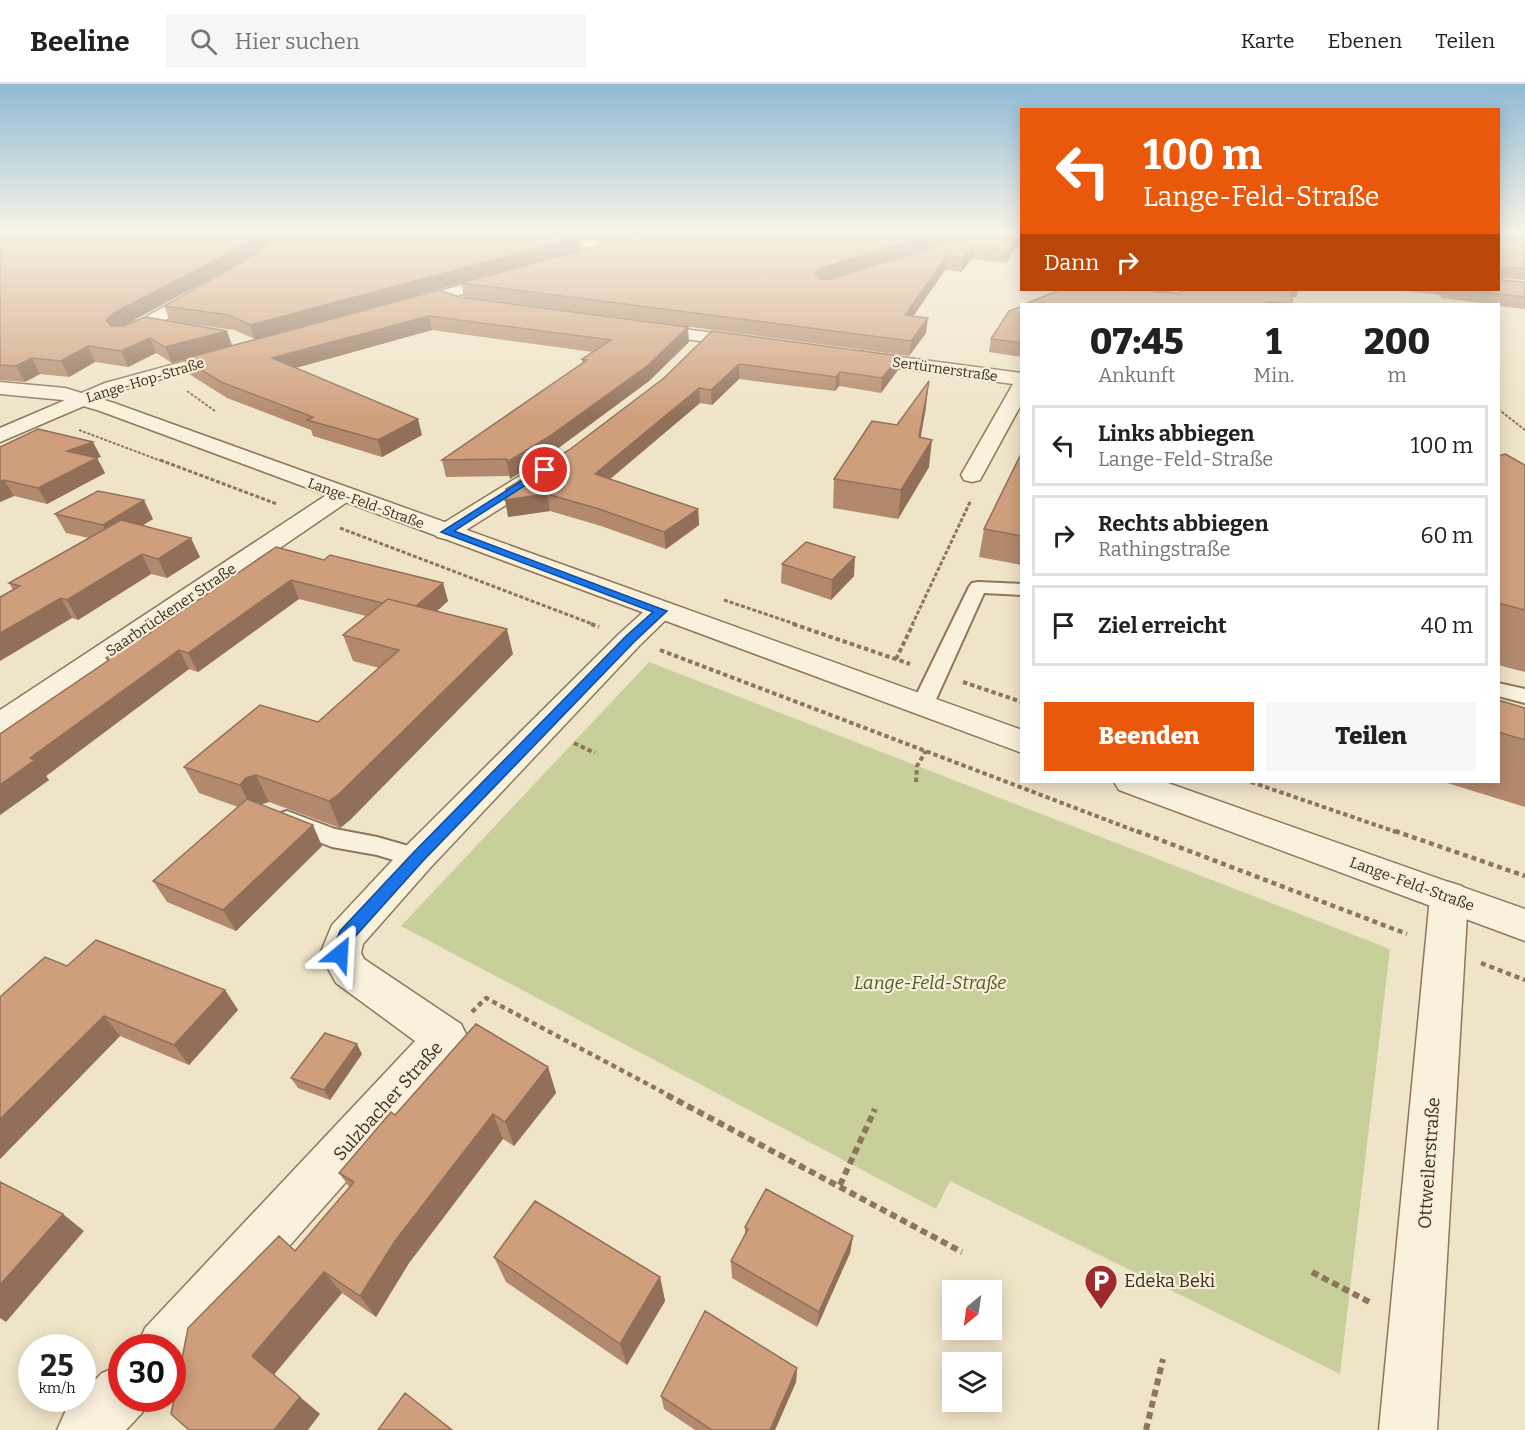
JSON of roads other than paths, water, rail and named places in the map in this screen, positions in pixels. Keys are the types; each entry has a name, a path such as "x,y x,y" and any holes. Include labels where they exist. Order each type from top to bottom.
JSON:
{"street":[{"path":"132,332 149,325 155,319 200,294"},
{"path":"387,311 447,294"},
{"path":"443,295 462,304 474,305"},
{"path":"149,325 202,333"},
{"path":"626,326 766,345"},
{"path":"691,354 708,337"},
{"name":"Lange-Hop-Straße","path":"0,436 112,387 242,351"},
{"name":"Sertürnerstraße","path":"836,354 1020,379"},
{"name":"Lange-Feld-Straße","path":"0,388 65,394 82,399 1020,741"},
{"path":"972,475 1020,388"},
{"path":"446,532 562,459"},
{"name":"Saarbrückener Straße","path":"0,725 342,495"},
{"name":"Sulzbacher Straße","path":"176,1334 446,1038 350,971 340,954 346,936 417,858 630,639 661,611"},
{"name":"Lange-Feld-Straße","path":"1134,783 1525,925"},
{"name":"Ottweilerstraße","path":"1408,1430 1449,897"},
{"path":"86,1430 108,1407"}],"lane":[{"path":"922,706 978,587 1020,590"},
{"path":"1500,690 1525,696"},
{"path":"268,813 333,838 377,846 417,858"}],"place":[{"name":"Edeka Beki","path":"1101,1310"}]}
